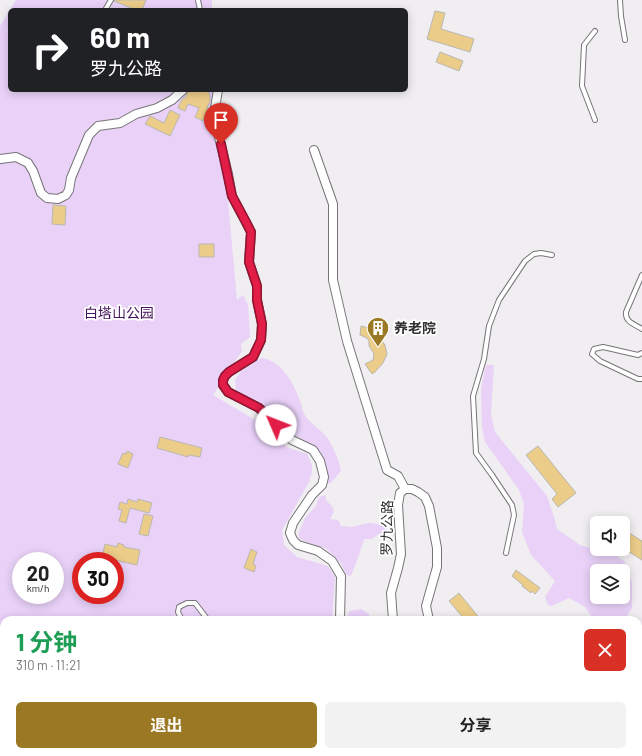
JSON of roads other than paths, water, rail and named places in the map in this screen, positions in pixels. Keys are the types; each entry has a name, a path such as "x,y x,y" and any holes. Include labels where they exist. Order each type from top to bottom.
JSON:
{"street":[{"path":"0,159 16,157 28,163 33,171 41,193 47,198 58,200 66,195 69,190 71,178 89,135 98,126 120,123 136,114 156,108 172,100 181,92"},
{"path":"218,92 215,108 217,128 232,196 251,232 249,262 257,286 257,300 262,324 261,340 253,357 229,372 223,380 223,385 228,392 259,408 292,440 313,450 320,461 324,476 322,485 312,495 294,523 290,533 292,540 298,545 318,552 332,560 341,576 340,616"},
{"path":"314,150 333,204 333,280 347,341 387,470 398,476 405,489"},
{"name":"罗九公路","path":"393,616 391,593 401,554 398,505 400,493 405,489 412,489 425,497 429,506 437,548 437,567 426,606 428,616"}],"lane":[{"path":"620,0 625,40"},
{"path":"595,31 584,45 582,86 595,120"},
{"path":"506,553 514,515 512,505 476,452 473,396 484,359 489,326 499,300 525,261 534,254 541,253 552,255"},
{"path":"642,275 625,317 627,321 642,329"},
{"path":"642,353 638,355 603,346 594,350 592,354 600,362 638,379 642,379"},
{"path":"180,616 178,612 179,607 187,603 196,603 205,616"}],"place":[{"name":"养老院","path":"378,348"}],"park label":[{"name":"白塔山公园","path":"119,313"}]}
